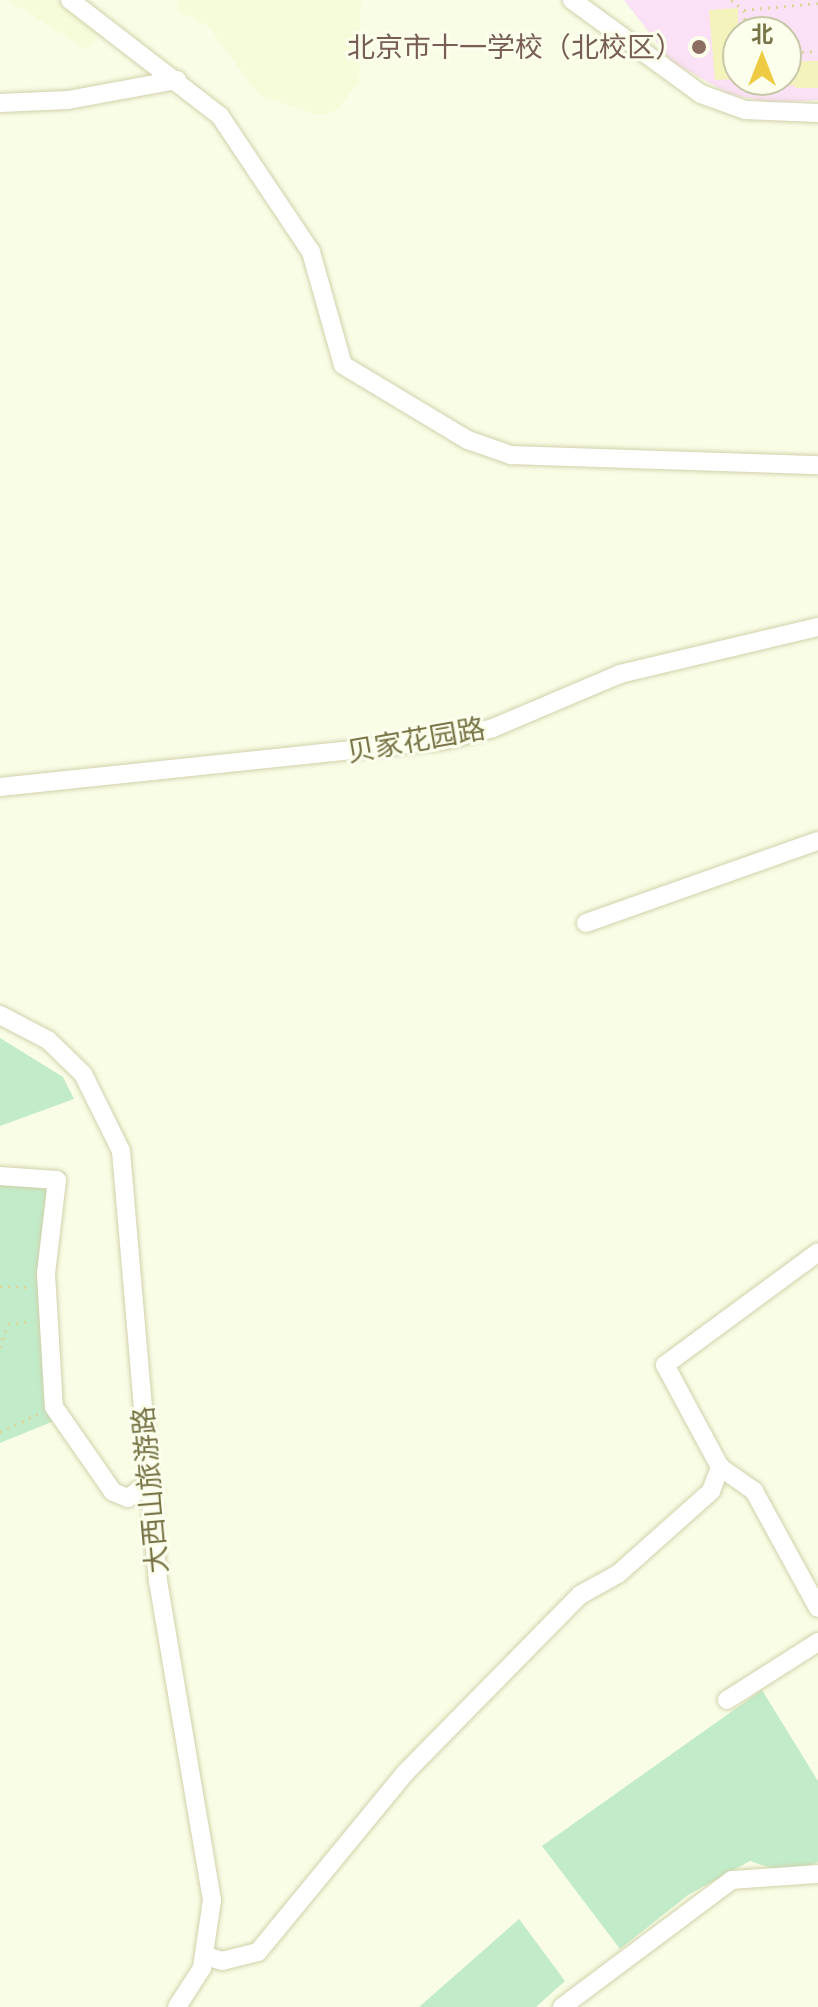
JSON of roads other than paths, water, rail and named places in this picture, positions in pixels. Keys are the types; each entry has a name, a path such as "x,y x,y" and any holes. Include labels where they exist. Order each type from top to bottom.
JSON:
{"street":[{"path":"70,0 220,116 311,252 343,365 468,440 511,455 818,465"},
{"path":"572,0 714,100 745,110 818,113"},
{"path":"0,103 68,100 177,80"},
{"name":"贝家花园路","path":"0,787 445,740 620,674 818,627"},
{"path":"586,923 818,841"},
{"name":"大西山旅游路","path":"0,1015 72,1062 115,1129 129,1212 149,1483 210,1887 205,1956 177,2007"},
{"path":"0,1176 57,1180 47,1286 54,1407 113,1492 128,1498 149,1483"},
{"path":"818,1252 665,1365 720,1467 754,1491 818,1608"},
{"path":"205,1956 222,1961 258,1952 405,1773 580,1595 618,1574 711,1491 720,1467"},
{"path":"727,1700 818,1642"},
{"path":"562,2007 732,1880 818,1874"}],"place":[{"name":"北京市十一学校（北校区）","path":"699,47"}]}
